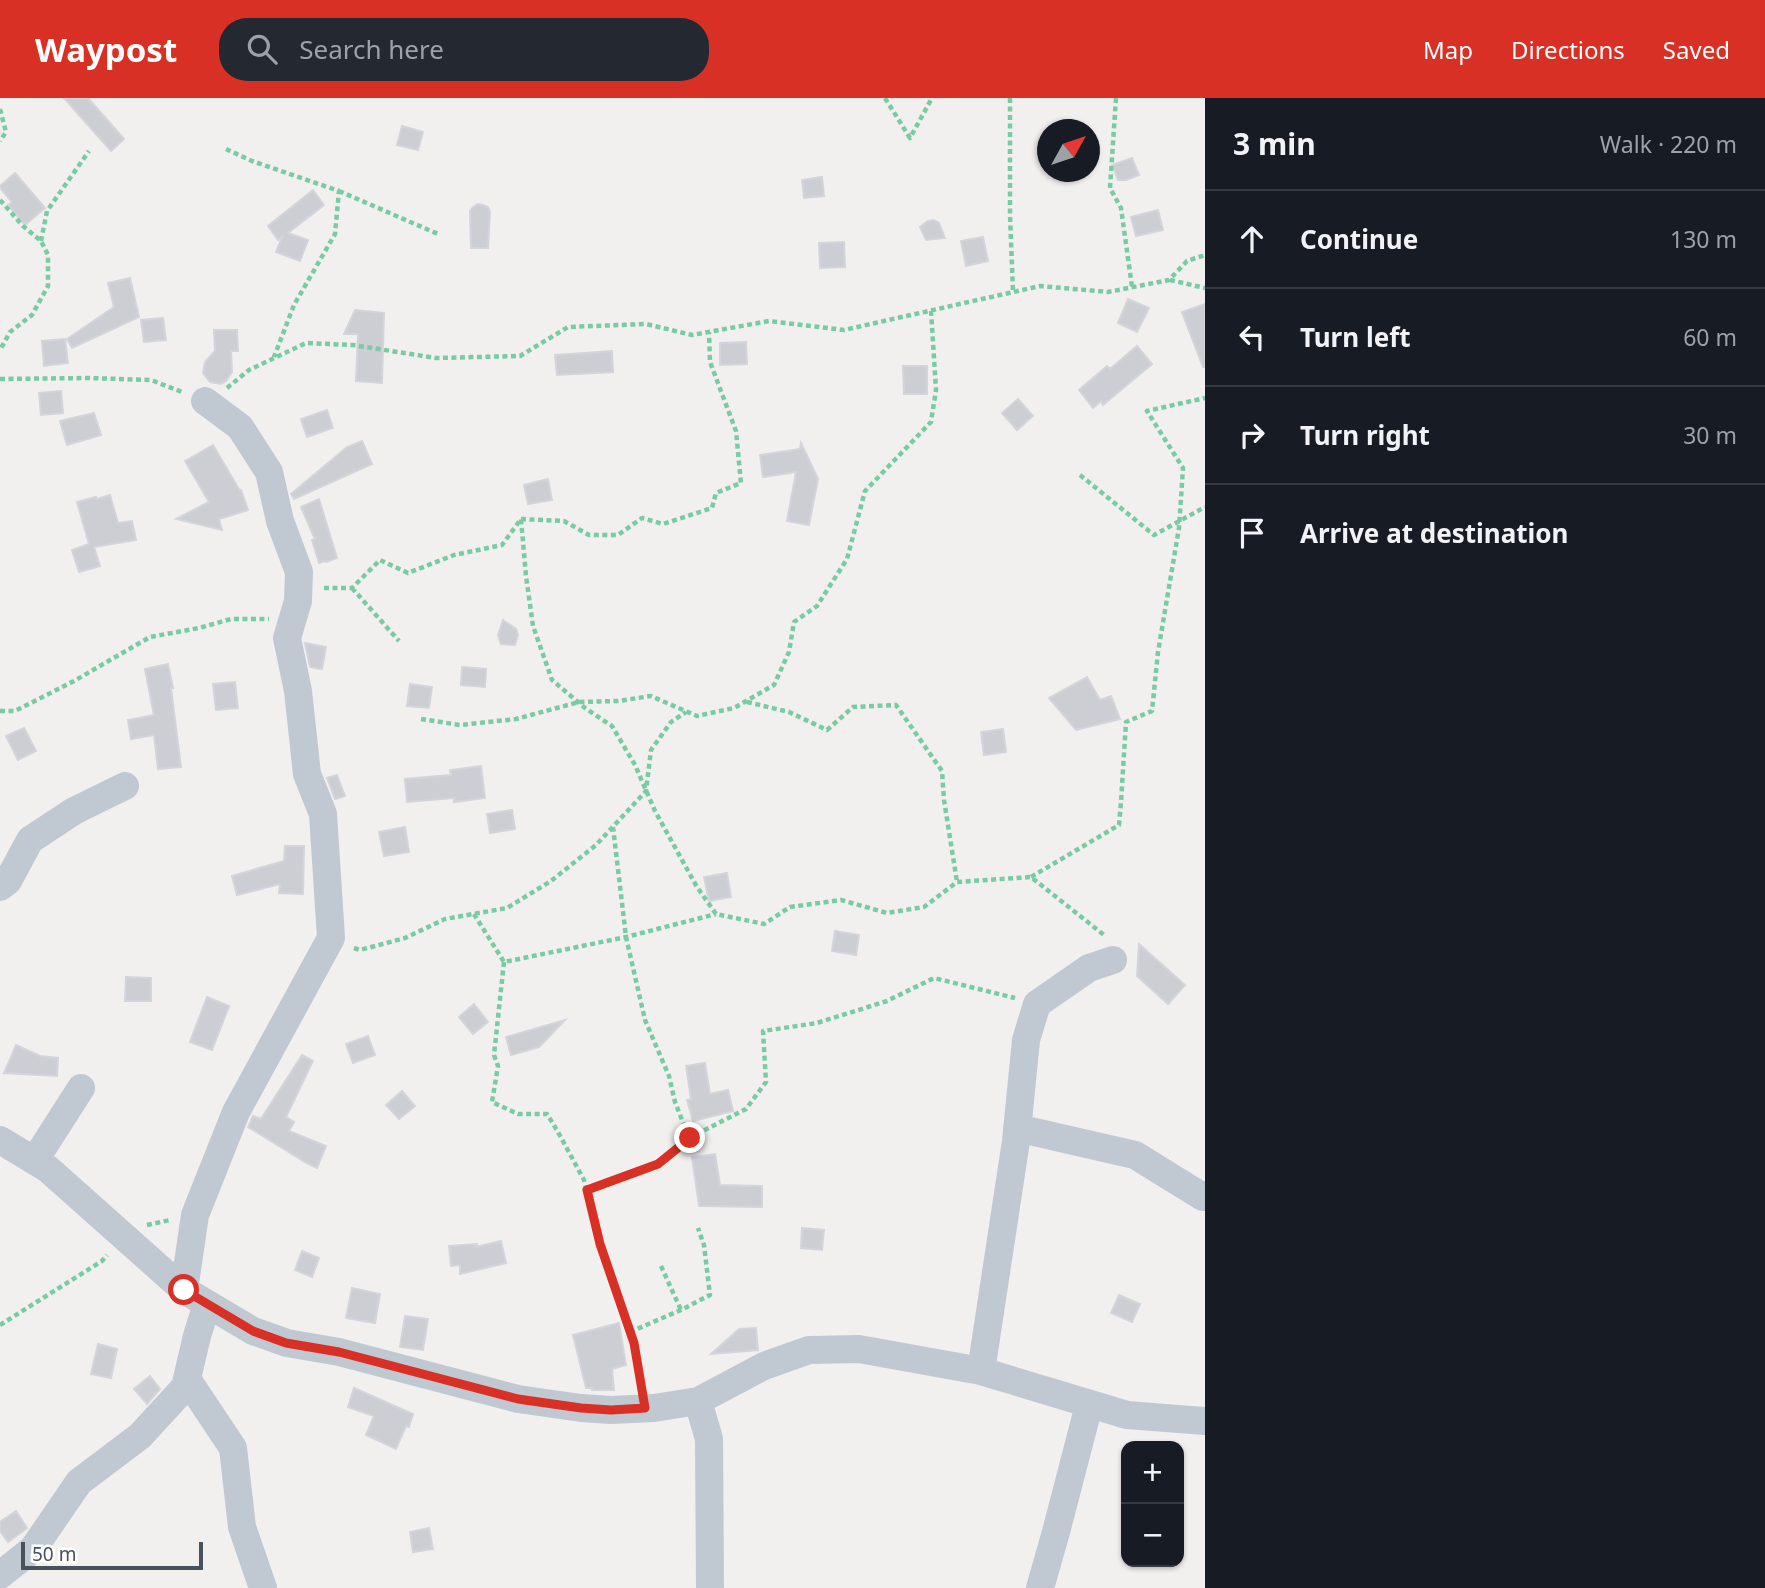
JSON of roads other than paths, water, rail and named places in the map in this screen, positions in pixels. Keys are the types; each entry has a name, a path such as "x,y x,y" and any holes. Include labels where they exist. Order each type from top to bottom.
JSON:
{"street":[{"path":"0,1575 33,1549 79,1482 140,1436 185,1387 197,1336 195,1215 236,1112 331,938 323,814 307,774 298,691 287,638 298,601 299,572 280,521 269,472 240,427 205,401"},
{"path":"0,887 8,881 30,840 74,811 125,786"},
{"path":"981,1371 1017,1128 1026,1040 1037,1004 1089,968 1113,960"},
{"path":"35,1160 81,1088"},
{"path":"1017,1128 1135,1155 1203,1197 1205,1195"},
{"path":"0,1140 35,1160 57,1177 196,1297 253,1331 286,1343 339,1352 518,1399 611,1410 698,1401 764,1366 809,1350 859,1349 981,1371 1127,1415 1205,1421"},
{"path":"187,1379 233,1448 242,1527 263,1588"},
{"path":"698,1401 709,1439 710,1588"},
{"path":"1040,1588 1089,1405"}]}
